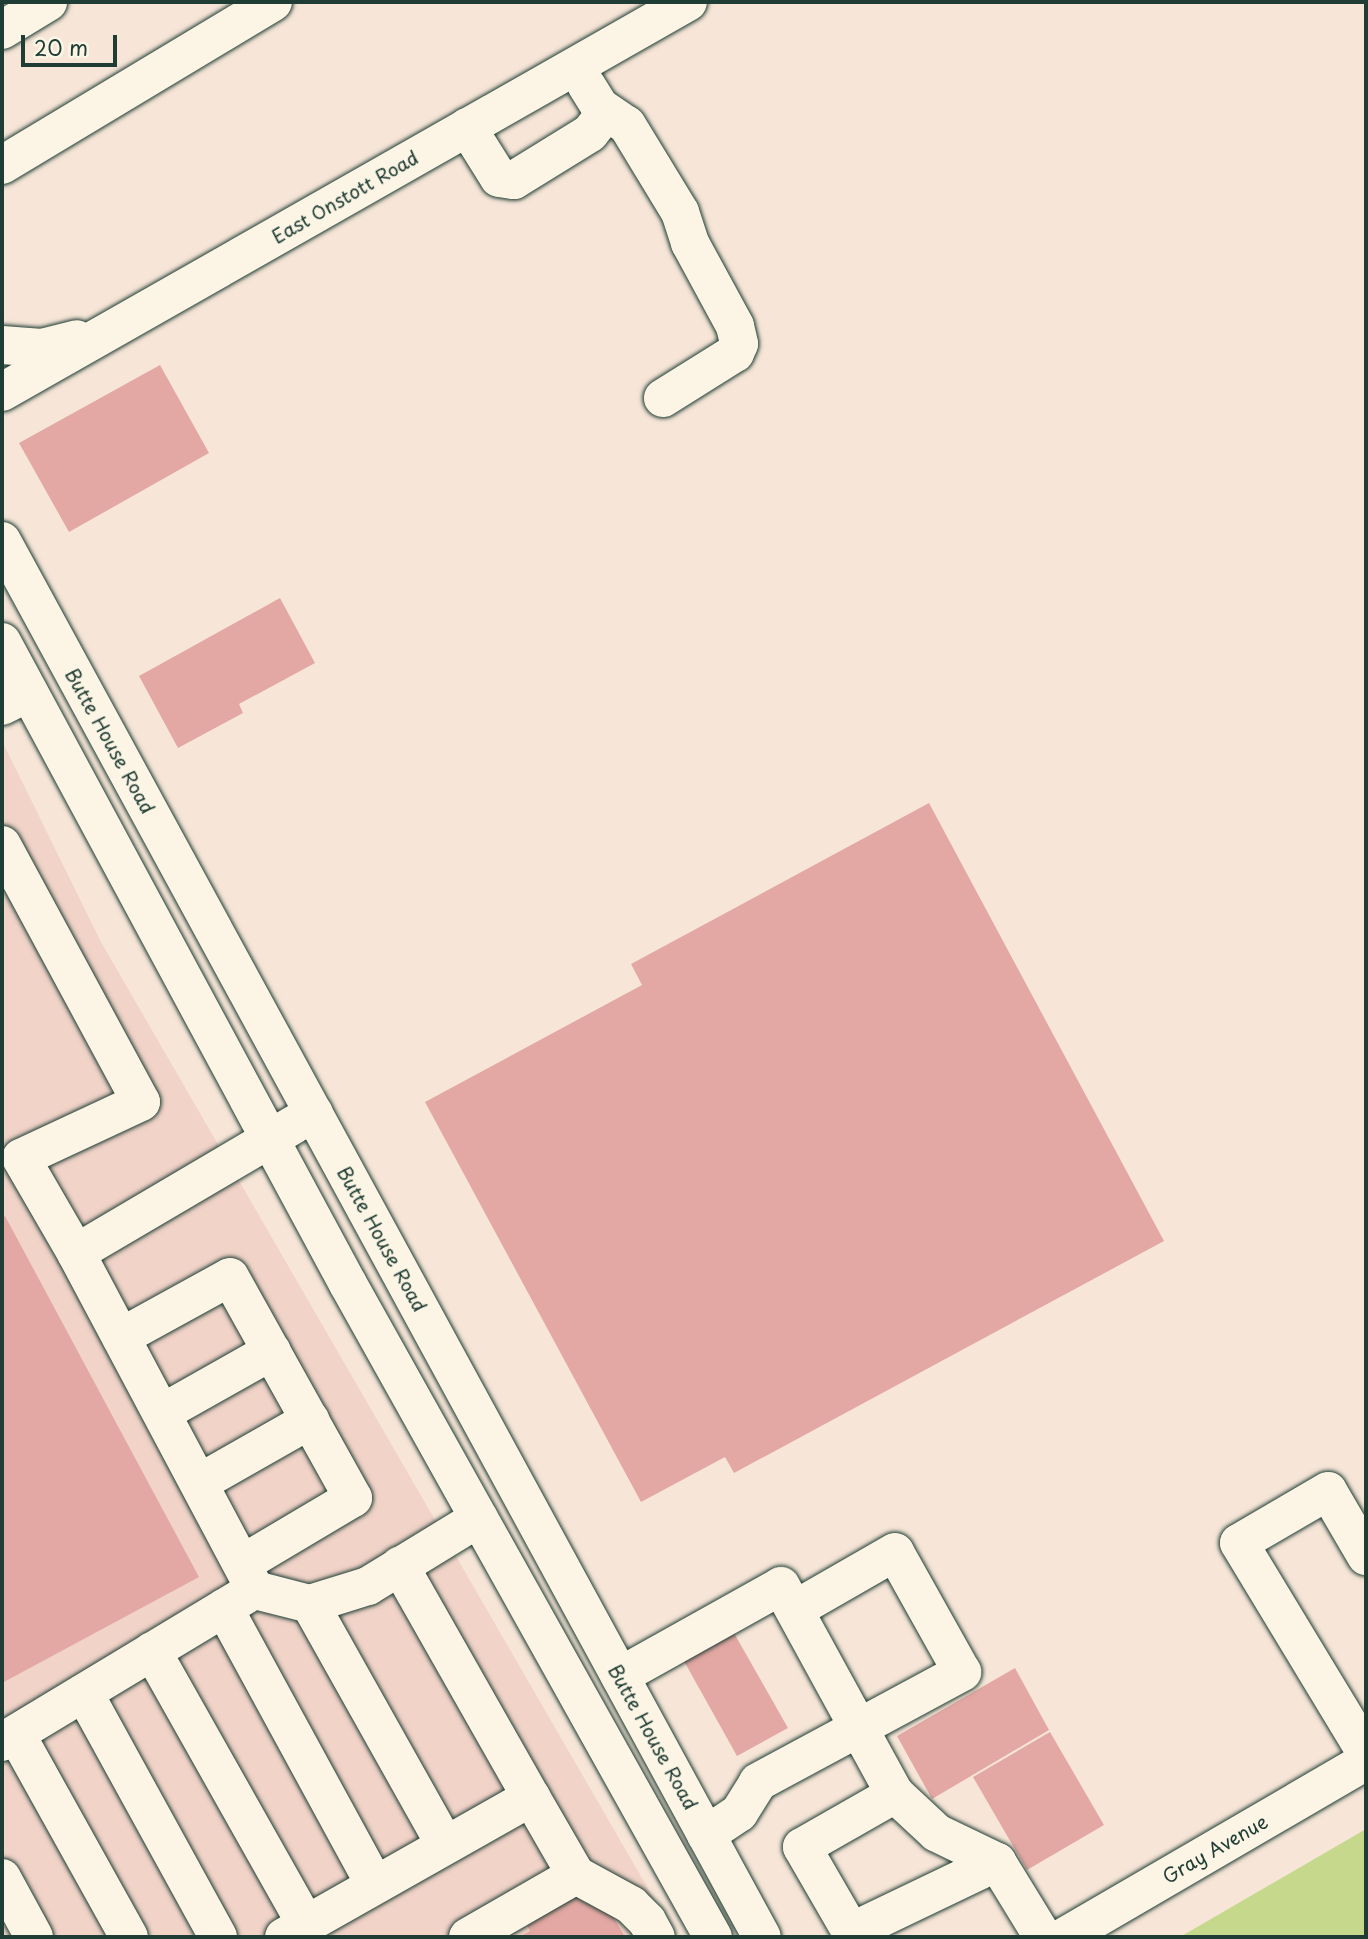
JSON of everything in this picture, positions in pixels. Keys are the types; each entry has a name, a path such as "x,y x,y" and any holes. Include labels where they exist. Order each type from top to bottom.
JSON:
{"main road":[{"path":"2,30 48,2"},
{"path":"2,165 273,2"},
{"name":"East Onstott Road","path":"2,392 688,2"},
{"path":"575,66 600,107 627,125 680,212 690,243 735,326 739,344 735,353 663,398"},
{"path":"467,127 499,178 514,180 590,133 601,119 600,107"},
{"path":"2,345 42,348 109,331"},
{"name":"Butte House Road","path":"2,541 762,1937"},
{"path":"2,642 15,699 270,1140 713,1937"},
{"path":"2,845 141,1102 11,1163 76,1252 199,1483 241,1587 375,1885"},
{"path":"76,1252 314,1114"},
{"path":"121,1337 230,1277 353,1498 241,1587 152,1651 9,1738 129,1937"},
{"path":"162,1413 272,1351"},
{"path":"199,1483 310,1420"},
{"path":"1366,1556 1328,1491 1239,1544 1366,1753"},
{"path":"241,1587 310,1604 368,1586 479,1518"},
{"path":"706,1835 739,1813 758,1783 962,1672 895,1552 794,1610"},
{"path":"400,1566 576,1875 631,1905 648,1922 656,1937"},
{"path":"620,1676 781,1586 895,1794 937,1833 997,1862 1043,1937"},
{"path":"310,1604 445,1845"},
{"path":"152,1651 295,1931 531,1797"},
{"path":"84,1693 218,1937"},
{"name":"Gray Avenue","path":"1064,1937 1366,1761"},
{"path":"895,1794 802,1847 851,1932 997,1862"},
{"path":"468,1937 576,1875"},
{"path":"2,1878 34,1937"}],"shaded area":[{"path":"2,741 101,942 676,1937 2,1937"}],"green space":[{"path":"1366,1829 1366,1937 1180,1937"}],"building":[{"path":"160,365 209,453 69,532 19,443"},
{"path":"280,598 315,663 239,704 243,713 178,748 139,676"},
{"path":"929,803 1164,1241 734,1473 725,1457 641,1502 425,1102 642,985 631,964"},
{"path":"5,1216 199,1577 2,1683 2,1218"},
{"path":"730,1626 788,1728 737,1756 680,1654"},
{"path":"1015,1668 1049,1730 932,1799 897,1736"},
{"path":"1050,1732 1104,1825 1027,1870 973,1777"},
{"path":"600,1894 625,1937 519,1937 530,1931 526,1923 575,1895 585,1903"}]}
